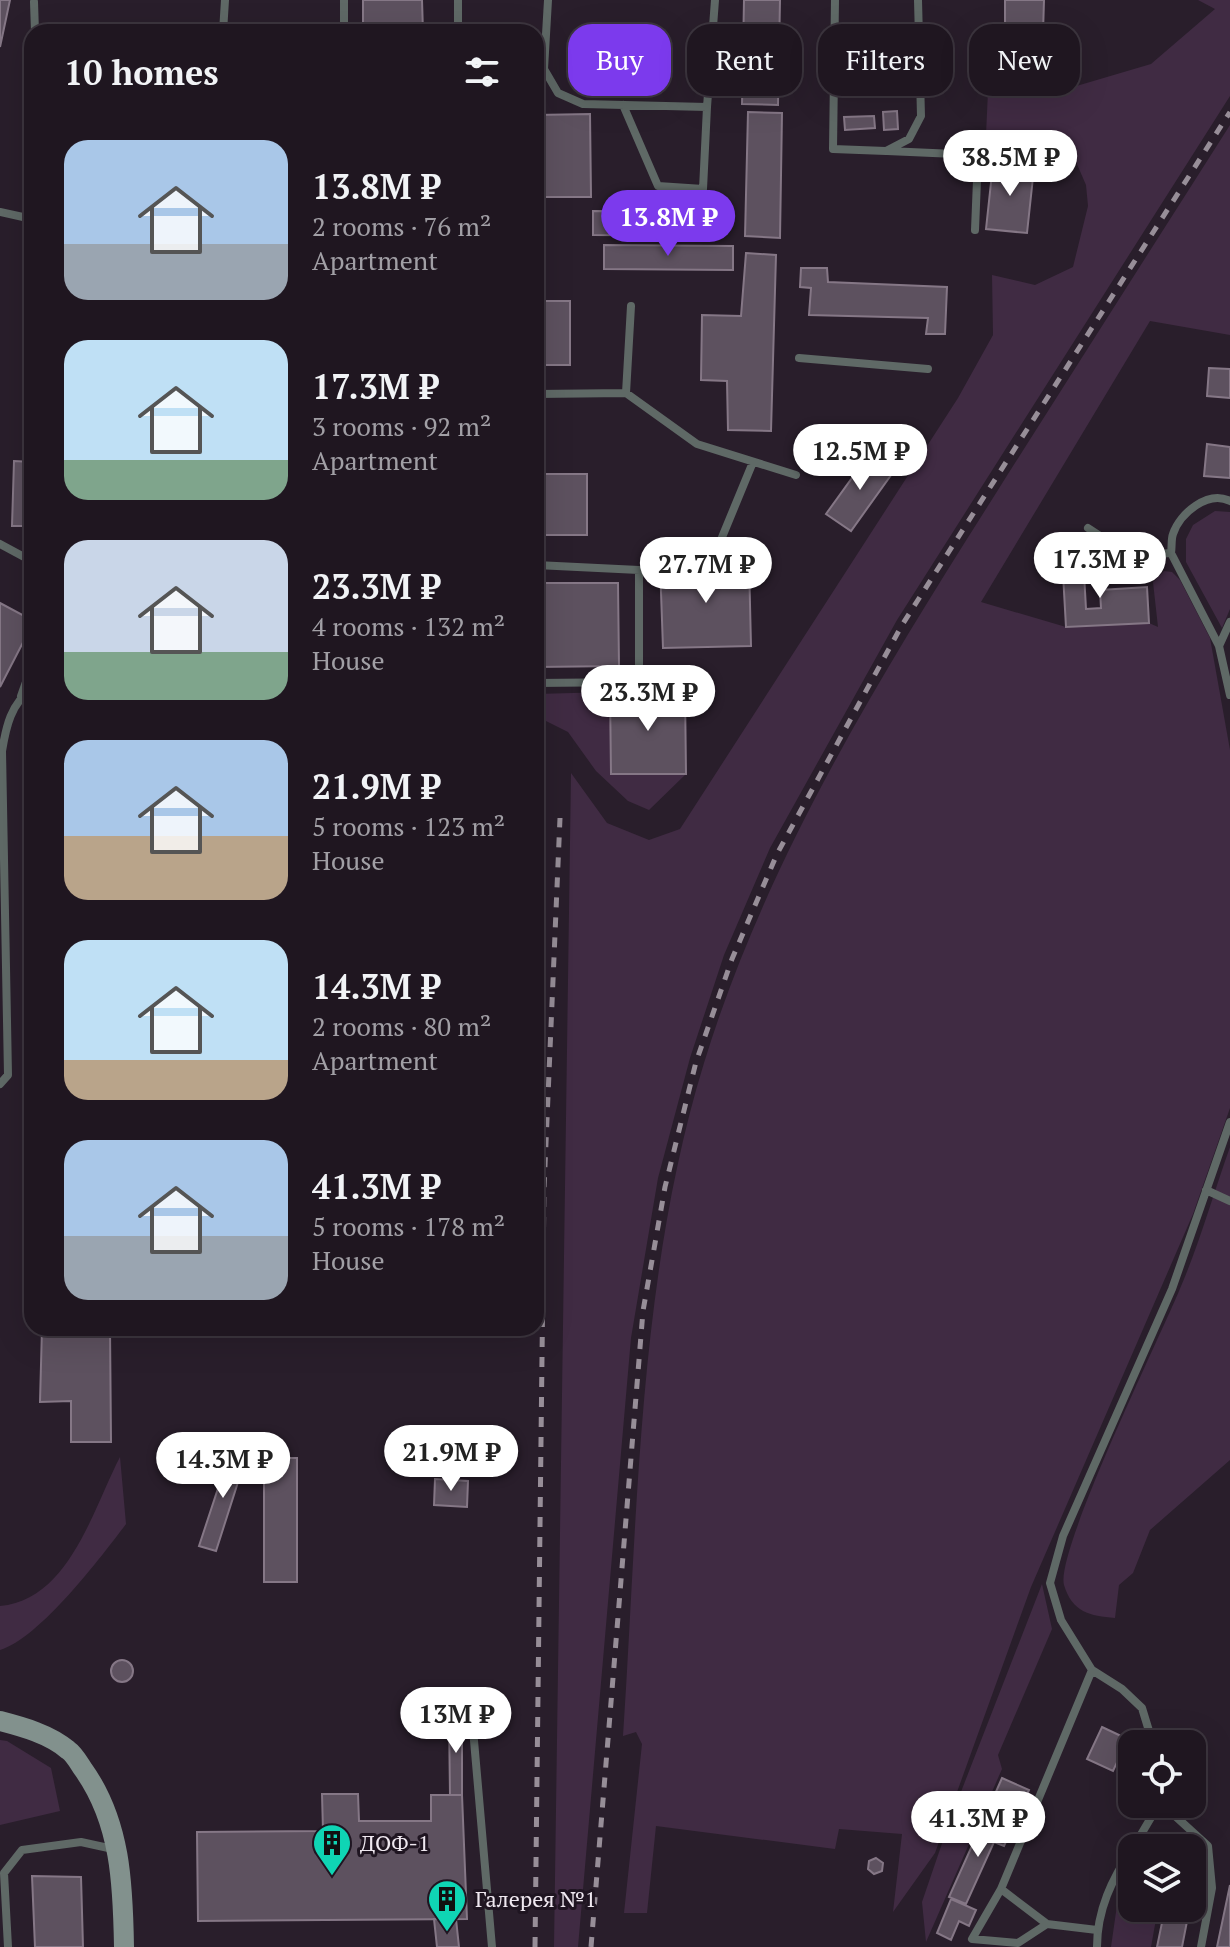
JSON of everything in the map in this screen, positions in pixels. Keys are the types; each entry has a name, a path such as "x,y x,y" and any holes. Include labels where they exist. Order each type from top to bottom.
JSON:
{"street":[{"path":"0,1721 43,1734 70,1750 90,1779 106,1810 118,1850 123,1886 124,1947"}],"lane":[{"path":"224,24 225,0"},
{"path":"344,0 344,24"},
{"path":"458,0 458,24"},
{"path":"544,34 548,0"},
{"path":"623,105 658,186 703,189 715,0"},
{"path":"835,0 833,149 978,155 975,230"},
{"path":"886,151 909,139 921,116 918,0"},
{"path":"34,2 35,24"},
{"path":"544,74 558,93 583,104 707,107"},
{"path":"0,212 24,217"},
{"path":"626,393 631,306"},
{"path":"799,358 928,369"},
{"path":"544,394 626,393 697,444 796,475"},
{"path":"718,547 753,462"},
{"path":"1230,501 1224,498 1207,500 1187,512 1173,534 1171,553 1219,646 1230,695"},
{"path":"1088,528 1131,556 1171,553"},
{"path":"0,544 24,557"},
{"path":"544,565 639,570 639,682 544,683"},
{"path":"1219,646 1230,622"},
{"path":"0,1084 8,1075 1,832 2,751 7,724 24,688"},
{"path":"1149,1730 1142,1708 1122,1689 1092,1670 1061,1620 1050,1583 1063,1536 1172,1289 1230,1122"},
{"path":"1206,1190 1230,1201"},
{"path":"1047,1924 1018,1943 972,1939 1001,1889 1092,1670"},
{"path":"473,1729 492,1947"},
{"path":"1176,1818 1208,1846 1212,1888 1201,1947"},
{"path":"8,1947 2,1873 22,1850 81,1842 118,1850"},
{"path":"1097,1947 1097,1930 1111,1881 1118,1870"},
{"path":"1001,1889 1047,1924 1097,1930"}],"shaded area":[{"path":"1198,0 1230,0 1230,96 897,620 770,848 724,955 690,1058 658,1178 631,1338 578,1947 554,1947 571,773 607,823 649,840 680,829 958,398 993,335 992,275 1035,285 1073,267 1088,206 1086,185 1067,141 1041,142 986,135 988,96 1080,96 1080,85 1151,64 1215,9"},
{"path":"1230,125 1230,335 1150,321 981,602 1066,627 1149,623 1158,627 1153,582 1164,571 1172,572 1180,580 1210,638 1230,750 1230,1108 1193,1214 1031,1587 935,1853 893,1912 902,1834 839,1829 835,1849 656,1826 647,1913 624,1913 642,1744 636,1732 623,1736 644,1396 666,1228 682,1144 704,1063 760,912 871,696"},
{"path":"1215,511 1230,512 1230,609 1222,628 1186,562 1186,539 1193,525"},
{"path":"610,692 611,774 686,774 649,810 628,801 596,771 568,732 544,720 544,694"},
{"path":"1230,1147 1230,1460 1150,1530 1133,1573 1119,1585 1115,1618 1090,1614 1077,1607 1067,1594 1064,1585 1066,1565 1091,1490 1186,1274"},
{"path":"120,1457 126,1524 51,1614 16,1643 0,1650 0,1606 24,1600 44,1588 61,1570 76,1549"},
{"path":"1042,1584 1052,1629 998,1755 1002,1769 926,1942 922,1902 950,1820"},
{"path":"0,1740 7,1741 51,1768 60,1811 0,1825"},
{"path":"1118,1898 1118,1922 1155,1922 1151,1947 1111,1947"}],"building":[{"path":"0,0 10,0 0,47"},
{"path":"363,0 422,0 423,24 363,24"},
{"path":"744,0 780,0 780,24 744,24"},
{"path":"1005,0 1044,0 1043,24 1005,24"},
{"path":"742,96 778,96 778,105 742,104"},
{"path":"897,111 898,129 884,130 883,112"},
{"path":"748,112 782,113 780,238 745,236"},
{"path":"590,114 591,197 544,197 544,115"},
{"path":"874,116 875,128 845,130 844,117"},
{"path":"993,164 1034,168 1027,233 986,229"},
{"path":"593,211 722,212 722,236 593,235"},
{"path":"604,245 733,246 733,270 604,269"},
{"path":"746,253 776,255 771,431 728,430 727,381 701,380 702,315 741,316"},
{"path":"801,268 827,268 828,282 947,287 945,334 926,334 928,318 809,315 811,288 800,287"},
{"path":"544,301 570,301 570,365 544,365"},
{"path":"1209,368 1230,369 1230,398 1207,396"},
{"path":"1207,444 1230,447 1230,478 1204,476"},
{"path":"870,453 894,471 851,531 826,514"},
{"path":"14,461 24,462 24,526 12,526"},
{"path":"544,474 587,474 587,535 544,535"},
{"path":"1083,555 1086,609 1101,608 1100,590 1147,587 1149,623 1066,627 1062,556"},
{"path":"749,562 751,646 663,648 660,564"},
{"path":"544,583 618,583 619,666 544,667"},
{"path":"0,603 24,616 24,640 0,687"},
{"path":"685,691 686,774 611,774 610,692"},
{"path":"42,1336 110,1336 111,1442 71,1442 71,1401 40,1402"},
{"path":"231,1449 247,1454 216,1551 199,1546"},
{"path":"264,1458 297,1458 297,1582 264,1582"},
{"path":"435,1479 468,1481 467,1507 434,1505"},
{"path":"122,1660 130,1663 133,1671 130,1679 122,1682 114,1679 111,1671 114,1663"},
{"path":"497,1694 497,1716 449,1717 449,1695"},
{"path":"462,1716 462,1795 450,1795 449,1717"},
{"path":"1102,1727 1118,1735 1118,1760 1113,1771 1087,1759"},
{"path":"1002,1778 1029,1790 1011,1831 984,1819"},
{"name":"ДОФ-1","path":"322,1794 358,1794 359,1821 431,1821 431,1795 462,1795 467,1919 198,1921 197,1832 323,1831"},
{"path":"984,1819 1011,1831 1004,1846 994,1842 966,1904 949,1897"},
{"path":"876,1858 883,1863 882,1871 874,1874 868,1869 869,1861"},
{"path":"32,1876 81,1877 83,1947 35,1947"},
{"path":"1230,1885 1230,1947 1217,1947"},
{"path":"951,1899 976,1910 969,1926 959,1921 951,1940 937,1933"},
{"name":"Галерея №1","path":"434,1919 456,1919 459,1947 437,1947"},
{"path":"1162,1922 1187,1922 1182,1947 1157,1947"}],"railway":[{"path":"591,1947 643,1311 665,1187 696,1062 732,959 777,854 902,625 1230,112"},
{"path":"544,1189 560,818"},
{"path":"535,1947 542,1336"}],"place":[{"name":"ДОФ-1","path":"332,1877"},
{"name":"Галерея №1","path":"447,1933"}]}
